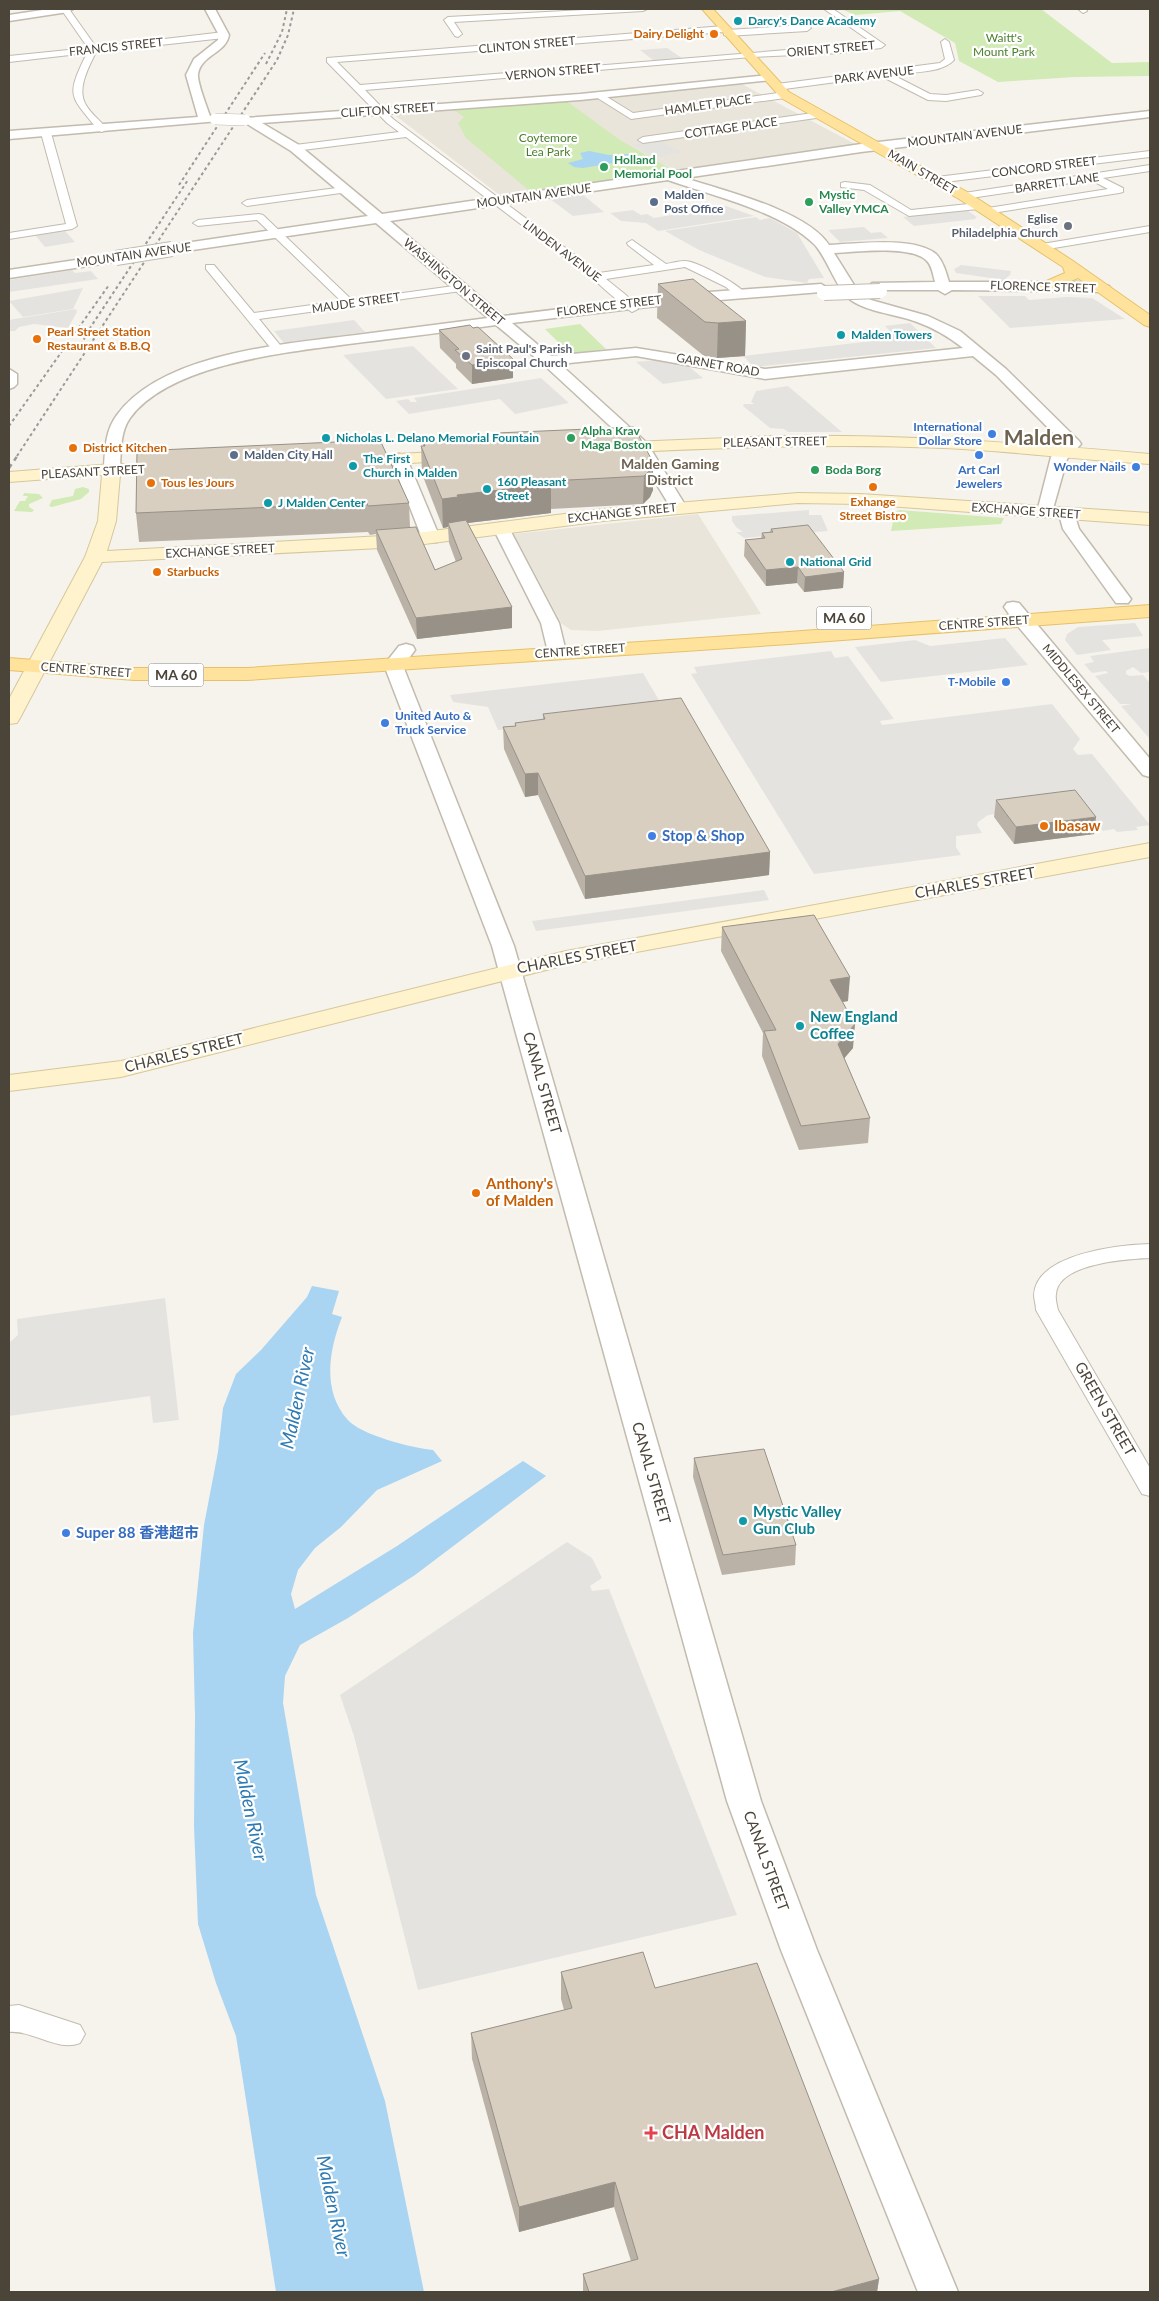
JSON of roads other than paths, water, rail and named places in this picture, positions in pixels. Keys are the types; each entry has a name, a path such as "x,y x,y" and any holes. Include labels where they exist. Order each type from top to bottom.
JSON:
{"main road":[{"name":"MAIN STREET","path":"707,9 777,87 820,115 964,196 1148,318"},
{"path":"1047,286 1067,279 1073,274 1068,264"},
{"name":"PLEASANT STREET","path":"595,449 746,442 866,441 941,443 1150,459"},
{"path":"331,462 477,455"},
{"path":"9,718 95,557 107,520 112,469"},
{"name":"PLEASANT STREET","path":"9,477 112,469 183,469"},
{"name":"EXCHANGE STREET","path":"95,557 375,543 431,538 582,517 780,499 844,498 1150,520"},
{"name":"CENTRE STREET","path":"9,650 41,660 134,674 204,675 286,672 399,658 556,645 780,638 1150,597"},
{"name":"CENTRE STREET","path":"1017,613 1150,611"},
{"name":"CENTRE STREET","path":"9,664 41,660"},
{"name":"CHARLES STREET","path":"9,1083 121,1069 566,958 1150,850"}],"street":[{"path":"9,18 67,9 92,50 80,80 79,98 81,105 102,129"},
{"path":"210,9 224,35 219,45 198,61 192,71 193,83 210,120"},
{"path":"458,34 448,20 643,9"},
{"name":"ORIENT STREET","path":"748,55 841,50 873,47 881,44 828,9"},
{"name":"CLINTON STREET","path":"330,60 726,31 807,28"},
{"name":"FRANCIS STREET","path":"9,59 224,35"},
{"name":"PARK AVENUE","path":"777,87 947,64 950,59 945,42"},
{"path":"841,50 854,57"},
{"name":"VERNON STREET","path":"358,88 748,55"},
{"name":"LINDEN AVENUE","path":"330,60 378,110 597,277 630,306"},
{"path":"869,65 928,97 946,98 978,93"},
{"name":"CLIFTON STREET","path":"9,135 599,95 777,87"},
{"name":"HAMLET PLACE","path":"599,95 631,116 777,87"},
{"name":"MOUNTAIN AVENUE","path":"9,274 378,218 877,146 1150,114"},
{"name":"COTTAGE PLACE","path":"643,140 820,115"},
{"name":"WASHINGTON STREET","path":"248,120 295,148 548,361 641,446 679,508"},
{"path":"9,236 72,226 46,133"},
{"path":"295,148 409,134"},
{"name":"CONCORD STREET","path":"937,180 1150,154"},
{"name":"BARRETT LANE","path":"964,196 1094,178 1150,168"},
{"path":"669,176 775,213 809,231 825,249 848,289 858,300 936,324 955,334 977,351 1071,440 1072,446 1059,457 1045,512"},
{"path":"845,185 866,188 909,213 982,208 1119,190 1094,178"},
{"path":"247,202 344,190"},
{"path":"198,223 256,216 350,304"},
{"path":"1042,248 1150,229"},
{"path":"632,243 663,267"},
{"path":"825,249 921,251 932,258 944,287"},
{"path":"597,277 688,264 730,285 740,293"},
{"path":"210,267 278,350"},
{"name":"FLORENCE STREET","path":"158,388 200,373 234,364 328,347 740,293 944,287 1086,286 1104,289"},
{"name":"FLORENCE STREET","path":"944,287 1104,289"},
{"name":"MAUDE STREET","path":"250,317 461,288"},
{"name":"FLORENCE STREET","path":"630,306 822,290"},
{"name":"FLORENCE STREET","path":"112,469 113,435 118,423 134,404 174,378 194,370 278,350 328,347"},
{"name":"GARNET ROAD","path":"548,361 630,352 749,372 769,373 977,351"},
{"path":"9,374 9,384"},
{"path":"399,459 431,538"},
{"path":"1067,514 1071,530 1122,599"},
{"path":"501,528 550,623 556,645"},
{"name":"MIDDLESEX STREET","path":"1017,613 1150,771"},
{"name":"CANAL STREET","path":"399,658 497,925 511,971 744,1801 799,1950 938,2292"},
{"name":"GREEN STREET","path":"1150,1251 1114,1255 1072,1266 1053,1277 1044,1292 1045,1305 1059,1331 1150,1488"},
{"path":"9,2019 18,2018 70,2034"}],"water":[{"path":"589,151 609,155 629,154 637,159 583,168 574,167 568,163 583,159 580,153"},
{"name":"Malden River","path":"312,1286 339,1291 332,1314 342,1317 331,1356 330,1370 334,1395 339,1408 347,1419 354,1425 374,1435 400,1444 433,1450 442,1461 377,1490 341,1527 315,1548 298,1570 291,1594 295,1609 397,1546 523,1461 546,1476 415,1575 348,1618 300,1645 285,1676 283,1703 316,1895 385,2101 424,2292 276,2292 236,2036 216,1983 198,1924 194,1826 195,1716 193,1633 204,1525 218,1452 223,1408 236,1374 261,1350 307,1297"}],"railway":[{"path":"266,64 282,32 287,9"},
{"path":"17,456 277,60 288,35 294,9"},
{"path":"179,185 265,53"},
{"path":"78,350 90,328 188,180"},
{"path":"9,426 109,285"},
{"path":"9,468 18,455"}],"place":[{"name":"Darcy's Dance Academy","path":"738,21"},
{"name":"Dairy Delight","path":"714,34"},
{"name":"Holland Memorial Pool","path":"604,167"},
{"name":"Malden Post Office","path":"654,202"},
{"name":"Mystic Valley YMCA","path":"809,202"},
{"name":"Eglise Philadelphia Church","path":"1068,226"},
{"name":"Malden Towers","path":"841,335"},
{"name":"Pearl Street Station Restaurant & B.B.Q","path":"37,339"},
{"name":"Saint Paul's Parish Episcopal Church","path":"466,356"},
{"name":"International Dollar Store","path":"992,434"},
{"name":"Nicholas L. Delano Memorial Fountain","path":"326,438"},
{"name":"Alpha Krav Maga Boston","path":"571,438"},
{"name":"District Kitchen","path":"73,448"},
{"name":"Malden City Hall","path":"234,455"},
{"name":"Art Carl Jewelers","path":"979,455"},
{"name":"The First Church in Malden","path":"353,466"},
{"name":"Wonder Nails","path":"1136,467"},
{"name":"Boda Borg","path":"815,470"},
{"name":"Tous les Jours","path":"151,483"},
{"name":"Exhange Street Bistro","path":"873,487"},
{"name":"160 Pleasant Street","path":"487,489"},
{"name":"J Malden Center","path":"268,503"},
{"name":"National Grid","path":"790,562"},
{"name":"Starbucks","path":"157,572"},
{"name":"T-Mobile","path":"1006,682"},
{"name":"United Auto & Truck Service","path":"385,723"},
{"name":"Ibasaw","path":"1044,826"},
{"name":"Stop & Shop","path":"652,836"},
{"name":"New England Coffee","path":"800,1026"},
{"name":"Anthony's of Malden","path":"476,1193"},
{"name":"Mystic Valley Gun Club","path":"743,1521"},
{"name":"Super 88 香港超市","path":"66,1533"},
{"name":"CHA Malden","path":"651,2133"}],"district":[{"name":"Malden","path":"1039,438"},
{"name":"Malden Gaming District","path":"670,472"}],"park label":[{"name":"Waitt's Mount Park","path":"1004,45"},
{"name":"Coytemore Lea Park","path":"548,145"}]}
